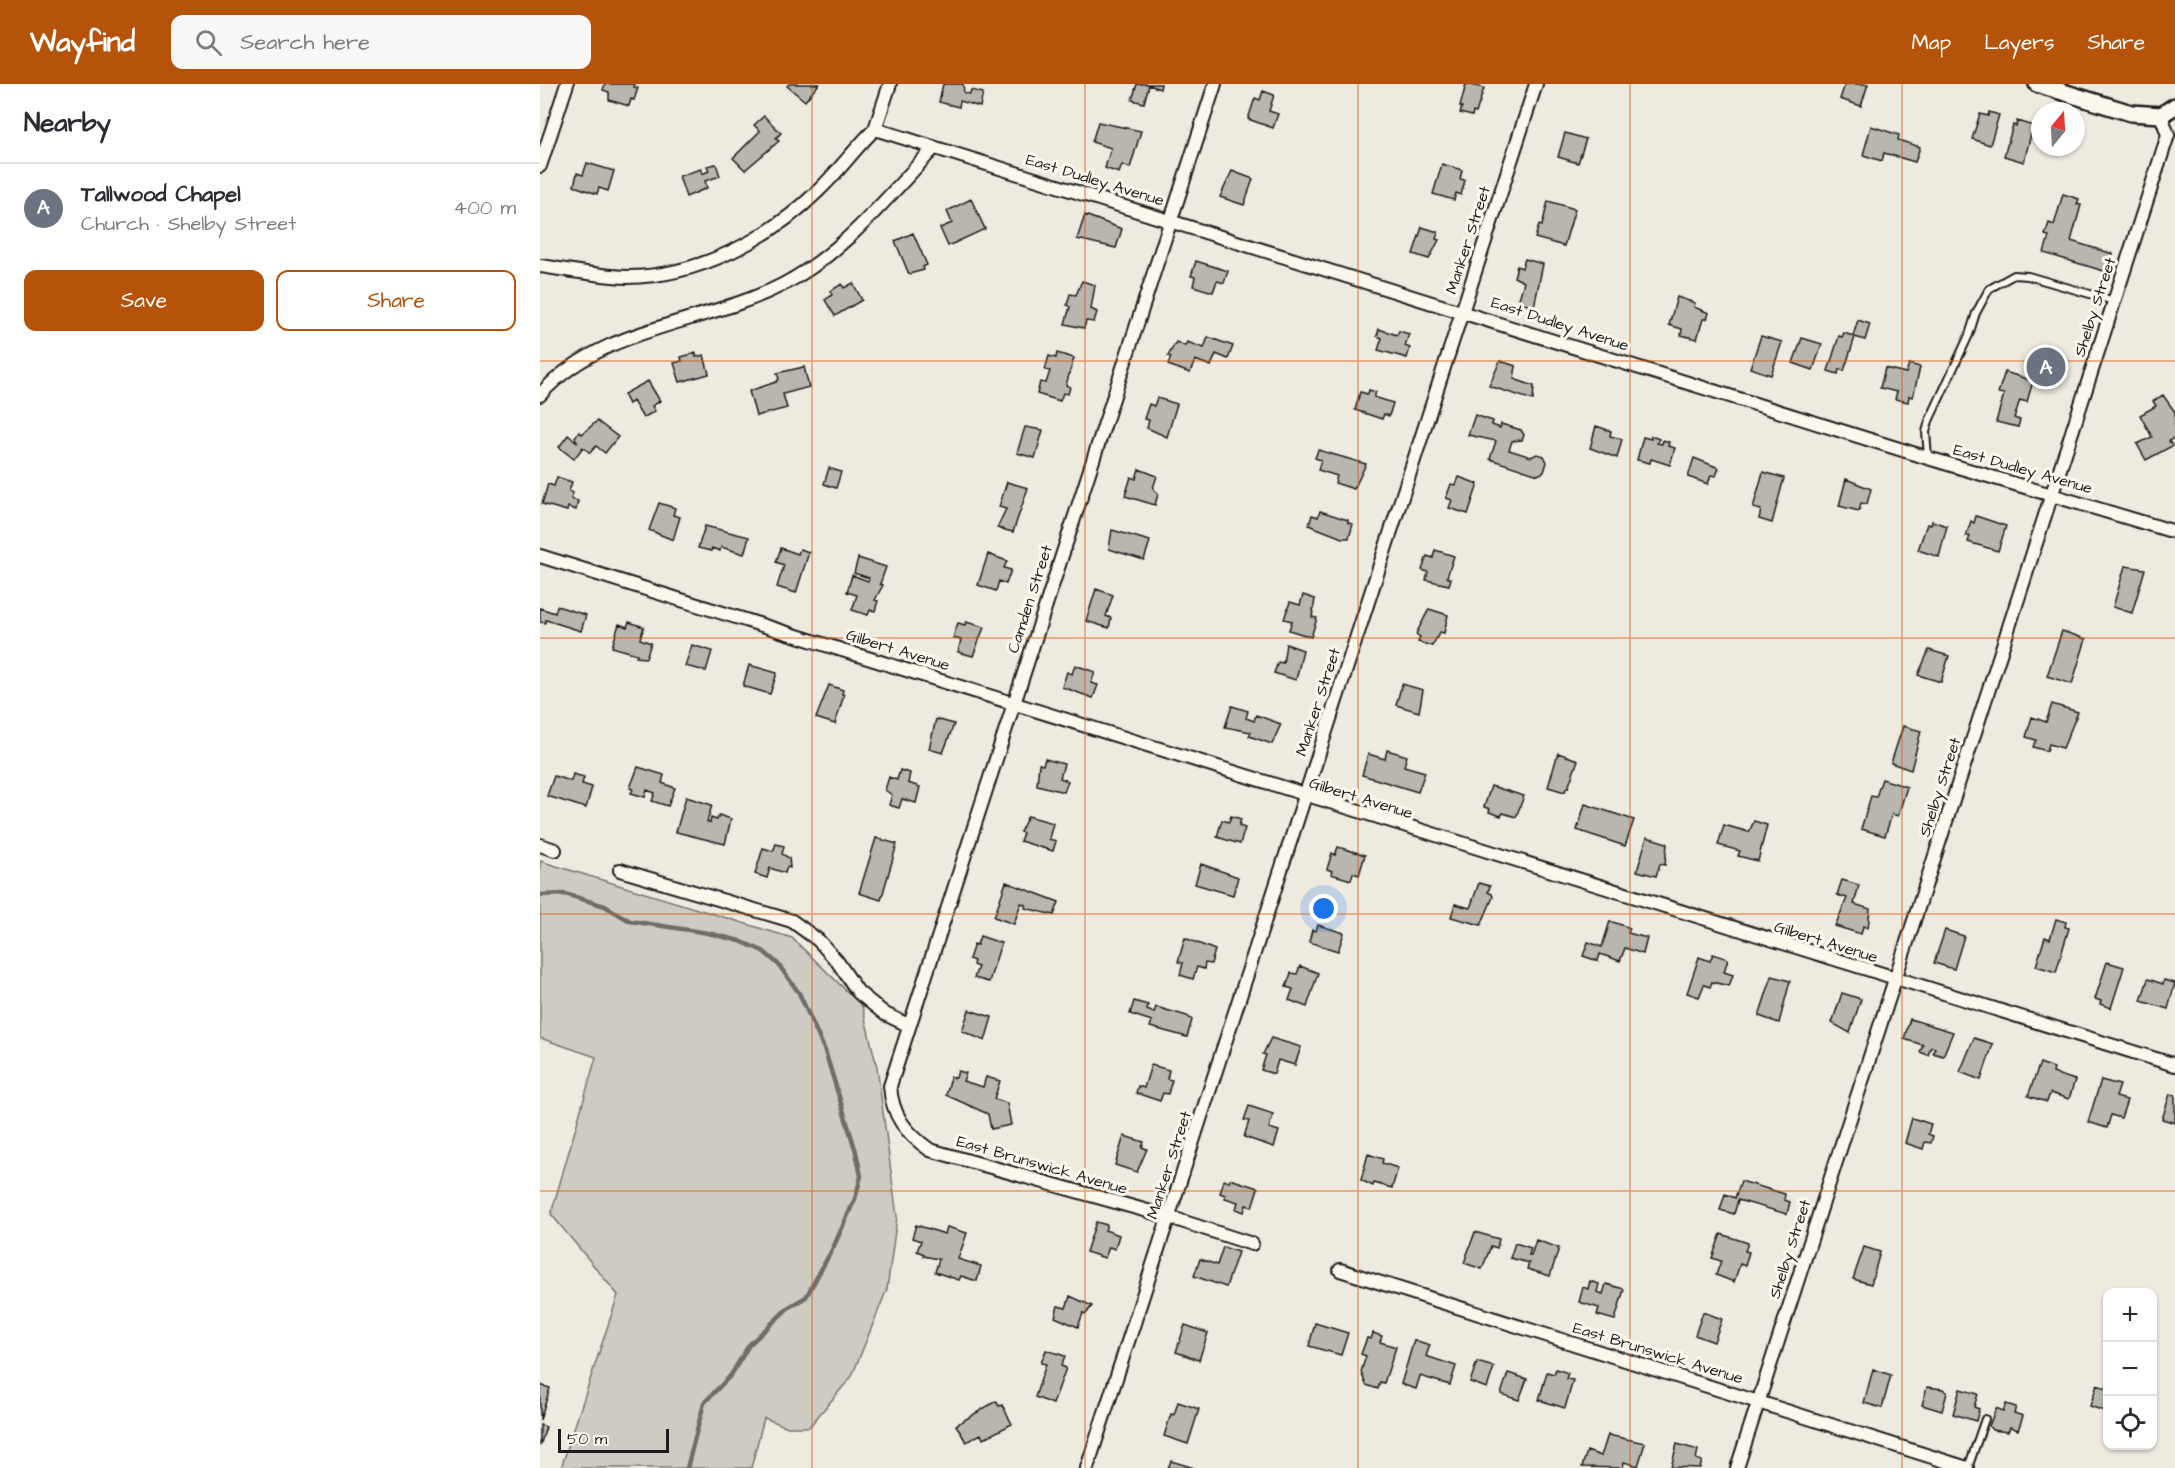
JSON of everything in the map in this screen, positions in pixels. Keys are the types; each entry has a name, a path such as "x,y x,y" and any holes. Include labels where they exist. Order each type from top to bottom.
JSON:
{"street":[{"path":"540,166 567,84"},
{"path":"540,266 614,276 647,275 693,266 730,252 791,215 820,190 875,129 890,84"},
{"name":"Camden Street","path":"902,1124 893,1109 890,1086 908,1025 1215,84"},
{"name":"Manker Street","path":"1087,1468 1536,84"},
{"path":"2037,84 2131,113 2161,115 2175,106"},
{"name":"Shelby Street","path":"1737,1468 2168,135 2161,115"},
{"name":"East Dudley Avenue","path":"875,129 1928,458 2175,532"},
{"path":"540,395 562,375 616,343 649,330 747,302 809,268 847,238 934,148"},
{"name":"Gilbert Avenue","path":"540,556 1013,702 1304,797 2175,1065"},
{"path":"540,845 555,850"},
{"path":"620,870 792,921 818,940 858,992 885,1014 908,1025"},
{"name":"East Brunswick Avenue","path":"902,1124 907,1132 930,1150 1169,1217 1252,1244"},
{"name":"East Brunswick Avenue","path":"1340,1270 1967,1468"}],"lane":[{"path":"1928,458 1926,432 1929,421 1969,335 1976,313 1989,290 2014,276 2028,276 2114,301"},
{"path":"1967,1468 1985,1419"}],"shaded area":[{"path":"540,861 792,938 862,1006 877,1067 897,1217 887,1289 852,1376 809,1427 788,1427 764,1418 751,1468 561,1468 618,1295 551,1214 596,1057 540,1038"}],"building":[{"path":"605,84 635,84 634,87 638,88 629,106 609,100 609,92 603,90"},
{"path":"789,84 819,84 805,101 787,86"},
{"path":"943,84 963,84 964,93 970,94 971,90 983,93 980,107 960,101 959,107 939,102"},
{"path":"1137,84 1161,84 1160,89 1149,85 1144,103 1132,100"},
{"path":"1466,84 1484,88 1476,113 1473,112 1472,116 1460,113"},
{"path":"1845,84 1868,84 1861,106 1840,99"},
{"path":"1263,91 1274,95 1269,111 1278,114 1273,128 1248,119 1255,98 1260,100"},
{"path":"1989,112 1999,115 1990,145 1972,139 1980,114 1988,116"},
{"path":"764,116 781,133 776,138 779,141 745,170 733,158 760,131 754,125"},
{"path":"2017,121 2031,125 2024,162 2004,156 2013,125 2016,126"},
{"path":"1098,122 1141,131 1130,168 1122,165 1119,173 1105,168 1111,148 1092,142"},
{"path":"1871,126 1899,135 1898,140 1920,147 1915,162 1884,153 1882,161 1863,155"},
{"path":"1565,133 1586,139 1578,163 1558,157"},
{"path":"587,163 614,171 608,191 599,188 597,194 574,186 577,173 583,175"},
{"path":"716,164 720,176 705,181 707,188 686,197 679,176 701,169 702,174 709,171 707,166"},
{"path":"1442,164 1462,170 1460,179 1465,180 1461,195 1456,193 1454,200 1433,194"},
{"path":"1232,171 1253,179 1244,205 1220,197"},
{"path":"2063,194 2079,199 2077,204 2081,205 2071,241 2113,254 2107,272 2044,253 2049,236 2045,235 2049,223 2054,225"},
{"path":"971,199 985,229 948,246 940,228 952,223 947,211"},
{"path":"1548,201 1575,209 1564,246 1535,238 1539,225 1542,226"},
{"path":"1085,215 1122,229 1116,248 1077,239"},
{"path":"1422,227 1438,232 1436,239 1439,240 1429,259 1413,254"},
{"path":"913,233 927,265 923,267 924,270 909,274 895,241"},
{"path":"1525,259 1543,264 1534,307 1518,302 1524,282 1514,277 1517,266 1522,268"},
{"path":"1196,261 1228,271 1224,283 1217,281 1213,292 1193,286 1195,277 1191,276"},
{"path":"1082,281 1095,285 1091,309 1097,312 1094,322 1086,321 1084,328 1065,324 1070,307 1067,305 1070,294 1076,295"},
{"path":"853,283 862,300 835,316 825,300 832,295 830,291 842,284 844,288"},
{"path":"1677,297 1695,303 1694,307 1709,313 1707,319 1703,319 1697,339 1681,335 1682,329 1669,325"},
{"path":"1858,320 1870,324 1865,340 1855,337 1844,371 1839,369 1838,374 1828,371 1839,336 1842,337 1844,333 1853,336"},
{"path":"1379,329 1397,335 1399,331 1409,334 1405,346 1410,348 1407,358 1378,350 1382,338 1377,336"},
{"path":"1761,336 1782,342 1771,375 1750,368"},
{"path":"1208,337 1233,346 1228,359 1216,354 1211,366 1195,360 1190,373 1168,365 1171,357 1168,356 1176,342 1185,346 1187,342 1204,348"},
{"path":"1802,338 1822,344 1813,370 1793,363"},
{"path":"696,353 696,357 704,355 709,374 680,382 674,363 682,361 681,357"},
{"path":"1057,353 1074,358 1066,385 1070,387 1068,394 1063,393 1060,401 1037,394 1040,382 1046,383 1050,371 1045,370 1049,356 1056,358"},
{"path":"1500,361 1516,366 1514,379 1534,386 1533,400 1489,386"},
{"path":"1909,364 1920,367 1913,397 1909,396 1908,402 1895,399 1897,392 1880,388 1885,368 1906,373"},
{"path":"804,367 809,387 783,394 787,408 756,416 749,391 776,382 779,379 777,373"},
{"path":"2005,372 2033,381 2027,402 2020,400 2014,418 2020,420 2018,427 1996,422 2004,394 1998,393"},
{"path":"648,381 660,401 652,406 655,411 643,418 633,401 629,404 624,394"},
{"path":"1369,390 1376,392 1374,397 1393,403 1389,416 1384,414 1382,419 1355,410 1360,392 1368,394"},
{"path":"2163,395 2175,412 2175,437 2169,441 2172,446 2146,460 2137,444 2152,437 2140,415 2156,406 2153,401"},
{"path":"1157,398 1177,404 1167,437 1147,428 1149,420 1144,419 1149,404 1154,406"},
{"path":"1475,415 1493,421 1492,425 1500,428 1501,424 1521,430 1524,435 1522,440 1512,441 1509,450 1531,457 1537,454 1544,456 1547,462 1544,472 1538,475 1490,459 1496,441 1468,435"},
{"path":"597,421 618,437 605,453 596,446 590,453 583,447 574,459 559,447 568,435 577,442 575,437 579,432 582,434"},
{"path":"1596,426 1611,431 1610,436 1622,439 1617,458 1590,448"},
{"path":"1025,427 1043,430 1035,458 1017,453"},
{"path":"1651,436 1659,439 1657,443 1662,444 1663,440 1669,442 1668,446 1675,448 1670,465 1651,459 1650,463 1637,460 1643,437 1651,439"},
{"path":"1318,450 1366,464 1354,489 1335,483 1337,476 1318,470 1321,460 1315,458"},
{"path":"1694,458 1719,468 1716,476 1711,475 1708,484 1688,477"},
{"path":"829,468 841,472 836,488 824,484"},
{"path":"1139,469 1157,476 1153,488 1158,494 1155,505 1125,496 1131,477 1136,479"},
{"path":"1763,472 1784,478 1772,523 1759,519 1761,510 1753,508"},
{"path":"557,477 572,482 569,491 573,493 571,499 578,501 576,510 568,507 567,511 542,504 548,484 554,486"},
{"path":"1459,477 1478,484 1468,514 1449,508 1452,500 1446,498 1451,484 1456,485"},
{"path":"1846,479 1871,489 1867,504 1861,503 1859,511 1839,506"},
{"path":"1007,482 1028,488 1013,532 997,528 1006,509 999,507"},
{"path":"659,503 675,508 673,515 680,517 673,540 649,530"},
{"path":"1320,511 1348,520 1348,523 1353,524 1349,538 1342,538 1309,525 1312,515 1318,517"},
{"path":"1976,516 2006,526 1998,551 1968,542 1970,536 1966,536 1971,521 1974,523"},
{"path":"1932,521 1947,526 1939,557 1918,550 1927,524 1931,525"},
{"path":"705,526 749,537 744,554 721,547 720,551 712,548 711,551 698,548"},
{"path":"1112,530 1150,541 1144,560 1109,549"},
{"path":"781,548 798,554 800,549 809,552 796,593 777,587 784,565 776,562"},
{"path":"1435,550 1454,556 1447,577 1451,579 1449,585 1426,580 1428,572 1422,570 1427,556 1433,558"},
{"path":"988,554 1007,561 1004,568 1011,570 1006,584 999,581 996,591 978,585"},
{"path":"858,558 886,567 880,584 883,585 875,600 878,601 875,611 870,610 868,615 852,610 857,595 847,592 852,575 868,581 869,578 854,573"},
{"path":"2125,566 2145,569 2132,613 2113,607"},
{"path":"1096,589 1113,595 1106,616 1111,618 1109,628 1086,621"},
{"path":"1303,595 1315,599 1312,617 1317,618 1311,637 1289,630 1292,621 1284,619 1290,602 1300,605"},
{"path":"557,606 586,615 581,631 546,620 545,623 540,622 540,608 555,613"},
{"path":"1429,609 1448,615 1444,633 1440,632 1432,646 1418,642 1420,637 1416,634"},
{"path":"629,622 644,627 640,639 651,643 646,658 636,657 637,654 612,647 619,624 627,627"},
{"path":"966,622 984,627 973,656 958,652 961,640 953,638 958,623 965,625"},
{"path":"2062,631 2086,639 2072,684 2047,676"},
{"path":"1286,644 1303,650 1296,680 1274,673 1278,662 1283,663"},
{"path":"692,645 712,651 706,671 685,666"},
{"path":"1929,650 1949,656 1941,682 1918,675"},
{"path":"749,665 777,673 770,694 743,686"},
{"path":"1075,665 1095,672 1091,683 1098,685 1093,698 1062,687 1067,672 1072,674"},
{"path":"1402,684 1423,690 1419,712 1396,705"},
{"path":"829,685 843,690 844,695 835,724 816,718"},
{"path":"2052,704 2078,712 2063,748 2049,744 2047,751 2033,747 2036,740 2026,737 2032,717 2046,722"},
{"path":"1232,706 1248,711 1246,718 1254,721 1256,715 1281,724 1272,744 1249,736 1251,732 1225,727"},
{"path":"936,719 954,724 943,753 929,749"},
{"path":"1903,726 1921,731 1911,770 1891,763"},
{"path":"1387,750 1407,756 1404,766 1425,772 1418,792 1362,775 1368,754 1385,759"},
{"path":"1558,753 1578,760 1565,792 1548,787"},
{"path":"1045,759 1064,764 1060,778 1068,781 1064,792 1037,785 1039,764 1043,765"},
{"path":"638,767 664,775 662,783 675,788 668,806 652,801 655,793 647,790 645,797 631,793 633,789 630,788"},
{"path":"900,770 910,773 908,783 920,787 916,803 902,799 899,808 889,805 892,795 885,790 889,777 897,780"},
{"path":"573,774 584,777 582,784 592,787 586,808 547,796 554,776 571,781"},
{"path":"1882,779 1907,787 1898,816 1892,814 1885,836 1861,829 1871,796 1876,797"},
{"path":"1491,786 1524,796 1516,817 1503,813 1501,816 1489,812 1490,809 1484,807"},
{"path":"686,797 712,805 707,822 710,823 711,818 717,820 719,815 731,819 725,844 676,832"},
{"path":"1585,804 1634,820 1625,846 1577,830"},
{"path":"1028,816 1053,823 1049,839 1056,841 1053,851 1020,841 1023,833 1020,832"},
{"path":"1231,816 1241,819 1239,826 1245,828 1240,844 1217,837 1222,820 1229,822"},
{"path":"1754,821 1767,825 1758,861 1738,856 1740,851 1718,845 1724,825 1749,832"},
{"path":"1647,837 1667,843 1665,865 1660,864 1656,876 1637,871"},
{"path":"876,838 897,844 881,900 859,893"},
{"path":"776,844 784,846 782,854 789,858 790,868 787,867 785,873 770,868 767,878 755,874 763,848 773,851"},
{"path":"1338,847 1365,855 1359,875 1353,873 1351,880 1331,874 1332,871 1327,869 1332,853 1335,855"},
{"path":"1201,864 1238,877 1233,895 1195,884"},
{"path":"1842,880 1859,885 1854,904 1870,909 1868,928 1863,926 1861,934 1835,926 1847,898 1837,895"},
{"path":"1006,882 1059,902 1054,915 1025,908 1026,905 1021,903 1014,924 994,917"},
{"path":"1479,883 1490,886 1488,892 1493,897 1481,925 1451,917 1455,904 1470,908"},
{"path":"2056,919 2066,922 2065,927 2069,928 2056,972 2036,966 2045,937 2050,939"},
{"path":"1610,921 1630,928 1628,933 1647,938 1643,954 1625,948 1620,961 1600,954 1598,961 1583,956 1588,942 1602,947"},
{"path":"1318,925 1344,933 1338,951 1309,942 1312,930 1316,931"},
{"path":"1945,930 1964,936 1954,969 1934,963"},
{"path":"980,936 1001,943 989,982 974,978 978,967 973,965 974,961 969,959 974,944 977,945"},
{"path":"1185,938 1215,950 1211,964 1205,963 1204,969 1197,967 1193,979 1180,975 1183,963 1178,962"},
{"path":"1713,954 1728,959 1724,972 1733,975 1729,986 1712,982 1710,987 1704,985 1699,997 1687,993 1699,957 1710,961"},
{"path":"2107,962 2124,967 2111,1008 2100,1004 2101,1001 2095,999"},
{"path":"1300,966 1318,973 1307,1007 1289,1000 1293,989 1286,987 1291,973 1297,974"},
{"path":"1772,976 1790,981 1779,1023 1759,1016"},
{"path":"2148,979 2163,984 2164,980 2175,983 2168,1009 2141,1001"},
{"path":"1842,993 1861,999 1850,1033 1832,1023"},
{"path":"1134,1001 1148,1005 1147,1010 1154,1013 1156,1007 1187,1016 1192,1020 1187,1037 1150,1027 1152,1021 1130,1014"},
{"path":"969,1010 992,1017 985,1041 962,1031"},
{"path":"1910,1019 1953,1032 1943,1056 1933,1053 1935,1048 1931,1047 1928,1055 1920,1052 1923,1045 1904,1039"},
{"path":"1271,1038 1301,1047 1295,1065 1278,1060 1274,1074 1261,1070 1266,1055 1263,1054"},
{"path":"1974,1038 1993,1044 1981,1080 1960,1072"},
{"path":"2040,1063 2054,1068 2053,1073 2075,1080 2069,1099 2050,1093 2047,1102 2028,1096"},
{"path":"1151,1065 1169,1070 1167,1079 1172,1080 1168,1094 1163,1093 1160,1101 1136,1093 1138,1086 1144,1088"},
{"path":"958,1071 966,1073 963,1081 983,1087 986,1077 1000,1081 994,1099 1007,1103 1011,1125 991,1129 988,1114 946,1095 951,1077 956,1078"},
{"path":"2101,1080 2120,1085 2116,1097 2127,1100 2121,1118 2111,1115 2107,1128 2088,1122"},
{"path":"2170,1094 2175,1095 2175,1123 2162,1119"},
{"path":"1249,1106 1273,1114 1269,1128 1279,1131 1274,1147 1244,1137 1249,1121 1244,1120"},
{"path":"1912,1118 1931,1124 1928,1134 1933,1136 1931,1143 1925,1142 1923,1149 1905,1143"},
{"path":"1124,1136 1144,1142 1142,1147 1147,1149 1137,1172 1115,1165"},
{"path":"1368,1154 1383,1159 1382,1163 1398,1168 1392,1188 1374,1183 1373,1186 1361,1180"},
{"path":"1230,1179 1258,1188 1252,1207 1246,1205 1244,1212 1236,1209 1238,1202 1225,1198 1225,1195 1220,1193 1224,1180 1229,1182"},
{"path":"1741,1181 1785,1194 1784,1200 1790,1202 1787,1214 1738,1200 1734,1214 1720,1210 1725,1194 1735,1198"},
{"path":"1096,1222 1107,1225 1105,1230 1119,1235 1115,1249 1109,1247 1105,1258 1086,1252"},
{"path":"916,1225 945,1234 947,1227 967,1233 958,1259 981,1266 977,1281 961,1276 959,1280 935,1272 939,1259 923,1256 924,1254 917,1251 921,1241 912,1238"},
{"path":"1475,1232 1499,1239 1497,1248 1491,1246 1482,1269 1464,1263"},
{"path":"1721,1234 1748,1243 1745,1251 1749,1252 1745,1266 1740,1264 1734,1282 1716,1275 1721,1261 1712,1258"},
{"path":"1536,1240 1559,1248 1550,1276 1527,1269 1529,1263 1510,1258 1515,1243 1531,1248 1529,1255 1531,1256"},
{"path":"1223,1247 1238,1252 1226,1287 1194,1276 1200,1259 1217,1265"},
{"path":"1864,1247 1880,1252 1871,1284 1853,1279"},
{"path":"1590,1281 1599,1284 1597,1292 1603,1294 1606,1284 1624,1289 1615,1320 1597,1315 1599,1308 1579,1302 1583,1287 1588,1289"},
{"path":"1070,1296 1092,1306 1086,1314 1083,1313 1078,1327 1055,1317 1058,1306 1066,1308"},
{"path":"1703,1312 1722,1319 1714,1342 1695,1335"},
{"path":"1315,1323 1348,1333 1341,1355 1309,1346"},
{"path":"1185,1325 1208,1333 1199,1360 1176,1352"},
{"path":"1373,1333 1382,1336 1380,1342 1396,1347 1384,1383 1380,1382 1378,1389 1366,1385 1361,1372 1366,1356 1361,1354 1367,1338 1371,1339"},
{"path":"1414,1340 1430,1345 1426,1356 1456,1366 1450,1385 1420,1376 1416,1389 1401,1384"},
{"path":"1046,1350 1065,1356 1061,1366 1066,1368 1053,1404 1035,1397 1046,1364 1041,1363"},
{"path":"1477,1362 1494,1367 1487,1388 1470,1382"},
{"path":"1556,1369 1568,1373 1566,1379 1573,1380 1565,1408 1539,1400 1547,1372 1554,1374"},
{"path":"1873,1369 1891,1375 1882,1408 1864,1403"},
{"path":"1508,1373 1527,1379 1519,1400 1501,1394"},
{"path":"540,1385 550,1388 540,1420"},
{"path":"2097,1385 2103,1387 2103,1411 2090,1406"},
{"path":"1927,1387 1943,1389 1947,1393 1942,1411 1922,1405"},
{"path":"1960,1389 1978,1394 1974,1407 1979,1409 1976,1421 1953,1414"},
{"path":"996,1401 999,1406 1002,1405 1012,1424 983,1439 981,1434 966,1442 956,1425"},
{"path":"1178,1402 1199,1409 1188,1444 1164,1436 1171,1414 1174,1415"},
{"path":"2006,1404 2016,1407 2014,1413 2023,1416 2018,1430 2010,1427 2008,1432 1992,1430 1989,1426 1996,1408 2003,1411"},
{"path":"540,1425 546,1427 540,1446"},
{"path":"1608,1435 1645,1443 1638,1466 1624,1462 1623,1468 1582,1467 1587,1451 1601,1456"},
{"path":"1677,1444 1698,1450 1696,1459 1702,1461 1700,1468 1671,1467"},
{"path":"1171,1461 1194,1468 1168,1468"}],"waterway":[{"path":"540,895 565,894 605,906 630,921 708,933 740,941 763,951 778,964 799,993 825,1051 856,1152 861,1176 855,1199 833,1248 806,1297 789,1307 749,1345 731,1375 704,1403 687,1468"}],"place":[{"name":"Tallwood Chapel","path":"2046,367"}]}
